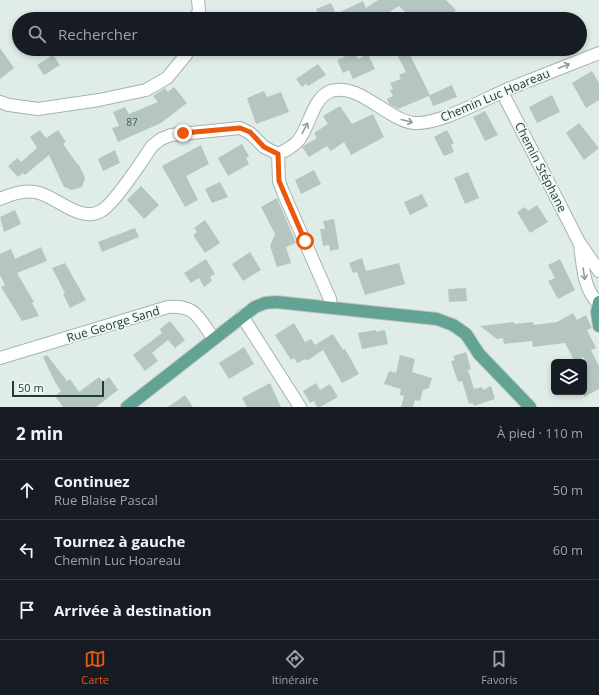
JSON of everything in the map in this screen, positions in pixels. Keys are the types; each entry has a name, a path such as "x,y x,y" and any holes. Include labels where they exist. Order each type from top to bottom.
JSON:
{"main road":[{"path":"599,302 597,312 599,326"},
{"path":"127,407 242,316 254,307 265,303 331,307 437,320 453,325 466,334 480,354 530,407"}],"street":[{"path":"198,0 198,12"},
{"name":"Chemin Luc Hoareau","path":"278,154 288,150 298,140 323,96 332,91 347,90 366,98 402,120 415,123 452,114 599,53"},
{"path":"0,102 9,105 38,109 99,100 146,90 167,78 185,56"},
{"name":"Chemin Stéphane","path":"502,92 579,242 599,271"},
{"path":"0,199 27,192 38,192 81,213 94,214 108,206 152,146 166,137 183,133 240,128 250,132 264,147 278,154 279,181 330,299 331,307"},
{"name":"Chemin Stéphane","path":"579,242 586,282 592,296 599,302"},
{"name":"Rue George Sand","path":"0,358 168,307 182,306 195,312 213,338"},
{"path":"242,316 300,407"}],"building":[{"path":"378,0 446,0 456,10 454,12 405,12 399,6 389,12 340,12 363,1 366,8"},
{"path":"331,3 335,12 317,12 316,9"},
{"path":"0,48 14,68 0,79"},
{"path":"54,56 60,65 44,75 37,65"},
{"path":"346,56 357,56 358,59 364,56 369,56 375,69 353,79 349,70 343,73 337,60"},
{"path":"398,56 410,56 430,95 452,85 457,97 433,106 429,96 398,109 389,104 387,99 393,96 390,90 393,89 390,83 401,79 399,75 406,72"},
{"path":"318,64 326,75 308,86 306,84 302,87 296,79"},
{"path":"592,71 599,83 599,100 586,108 572,83"},
{"path":"174,87 187,103 161,123 118,142 112,128 119,126 113,112 125,107 129,114 158,102 153,96 165,88 168,92"},
{"path":"264,91 267,97 281,92 289,112 256,124 247,98"},
{"path":"552,95 560,112 537,123 529,107"},
{"path":"340,106 352,124 373,114 384,137 351,155 344,142 331,151 327,146 309,157 302,147 317,138 314,133 328,124 323,116"},
{"path":"485,111 498,135 485,141 473,117"},
{"path":"579,123 599,148 584,160 566,133"},
{"path":"40,130 46,138 58,130 66,142 63,144 79,165 85,178 82,187 72,190 64,187 49,155 25,175 23,173 18,177 8,166 17,158 21,162 37,148 30,137"},
{"path":"447,130 454,143 451,145 454,152 444,156 434,137"},
{"path":"242,144 249,156 246,158 249,164 228,176 218,158"},
{"path":"201,145 209,164 186,176 198,200 185,207 162,166"},
{"path":"115,150 120,163 103,171 98,159"},
{"path":"314,170 321,184 301,194 295,180"},
{"path":"468,172 479,198 465,204 454,178"},
{"path":"220,182 228,197 212,203 205,189"},
{"path":"141,186 159,205 144,219 127,200"},
{"path":"422,194 428,206 410,215 404,202"},
{"path":"277,198 296,243 286,247 291,263 277,267 270,246 275,234 261,207"},
{"path":"537,205 548,222 530,233 517,212 525,207 528,211"},
{"path":"15,210 21,224 4,232 0,217"},
{"path":"334,219 339,249 330,251 329,245 323,246 320,229 325,229 323,221"},
{"path":"205,220 220,243 205,253 193,235 197,232 194,228"},
{"path":"135,228 139,237 102,252 98,242"},
{"path":"41,247 47,261 17,273 34,302 32,303 39,316 22,321 1,287 5,285 0,275 0,254 11,249 15,259"},
{"path":"250,252 261,270 243,281 232,264"},
{"path":"362,258 366,271 399,263 405,284 365,295 357,272 353,273 349,263"},
{"path":"206,259 215,274 210,277 212,281 204,287 199,278 191,283 184,273"},
{"path":"560,259 575,290 558,299 548,281 555,278 548,265"},
{"path":"65,263 86,300 70,308 63,294 65,293 52,268"},
{"path":"466,288 467,301 449,302 448,289"},
{"path":"573,313 577,320 586,315 592,328 587,330 596,348 591,350 599,366 599,389 584,397 584,395 587,395 587,359 584,359 584,357 580,359 573,359 565,343 533,347 532,341 504,344 503,338 497,339 480,326 514,322 514,324 533,322 534,325 557,322"},
{"path":"170,321 185,340 175,348 168,340 152,353 158,361 145,371 133,355 162,333 160,329"},
{"path":"294,323 305,342 311,339 315,345 333,334 343,350 345,349 359,374 342,383 323,350 307,361 306,359 297,363 294,358 291,360 275,335"},
{"path":"376,330 376,332 385,330 388,344 362,349 358,333"},
{"path":"244,347 254,364 229,379 219,363"},
{"path":"466,352 471,369 468,370 474,389 482,387 483,390 491,386 495,399 474,406 473,403 469,404 462,381 458,382 451,361 455,360 453,356"},
{"path":"47,355 67,381 70,379 79,392 99,377 103,382 109,377 118,390 96,407 63,407 55,396 61,391 43,357"},
{"path":"400,355 415,359 412,372 432,378 429,388 423,390 420,401 415,400 413,407 401,407 404,396 400,395 401,389 384,384 389,371 396,373"},
{"path":"270,383 281,407 247,407 242,398"},
{"path":"316,383 320,390 330,384 338,397 320,407 317,407 314,401 310,403 303,391"},
{"path":"185,395 193,407 168,407"}],"route":[{"path":"183,133 223,128 240,128 250,132 264,147 278,154 279,181 305,241"}]}
